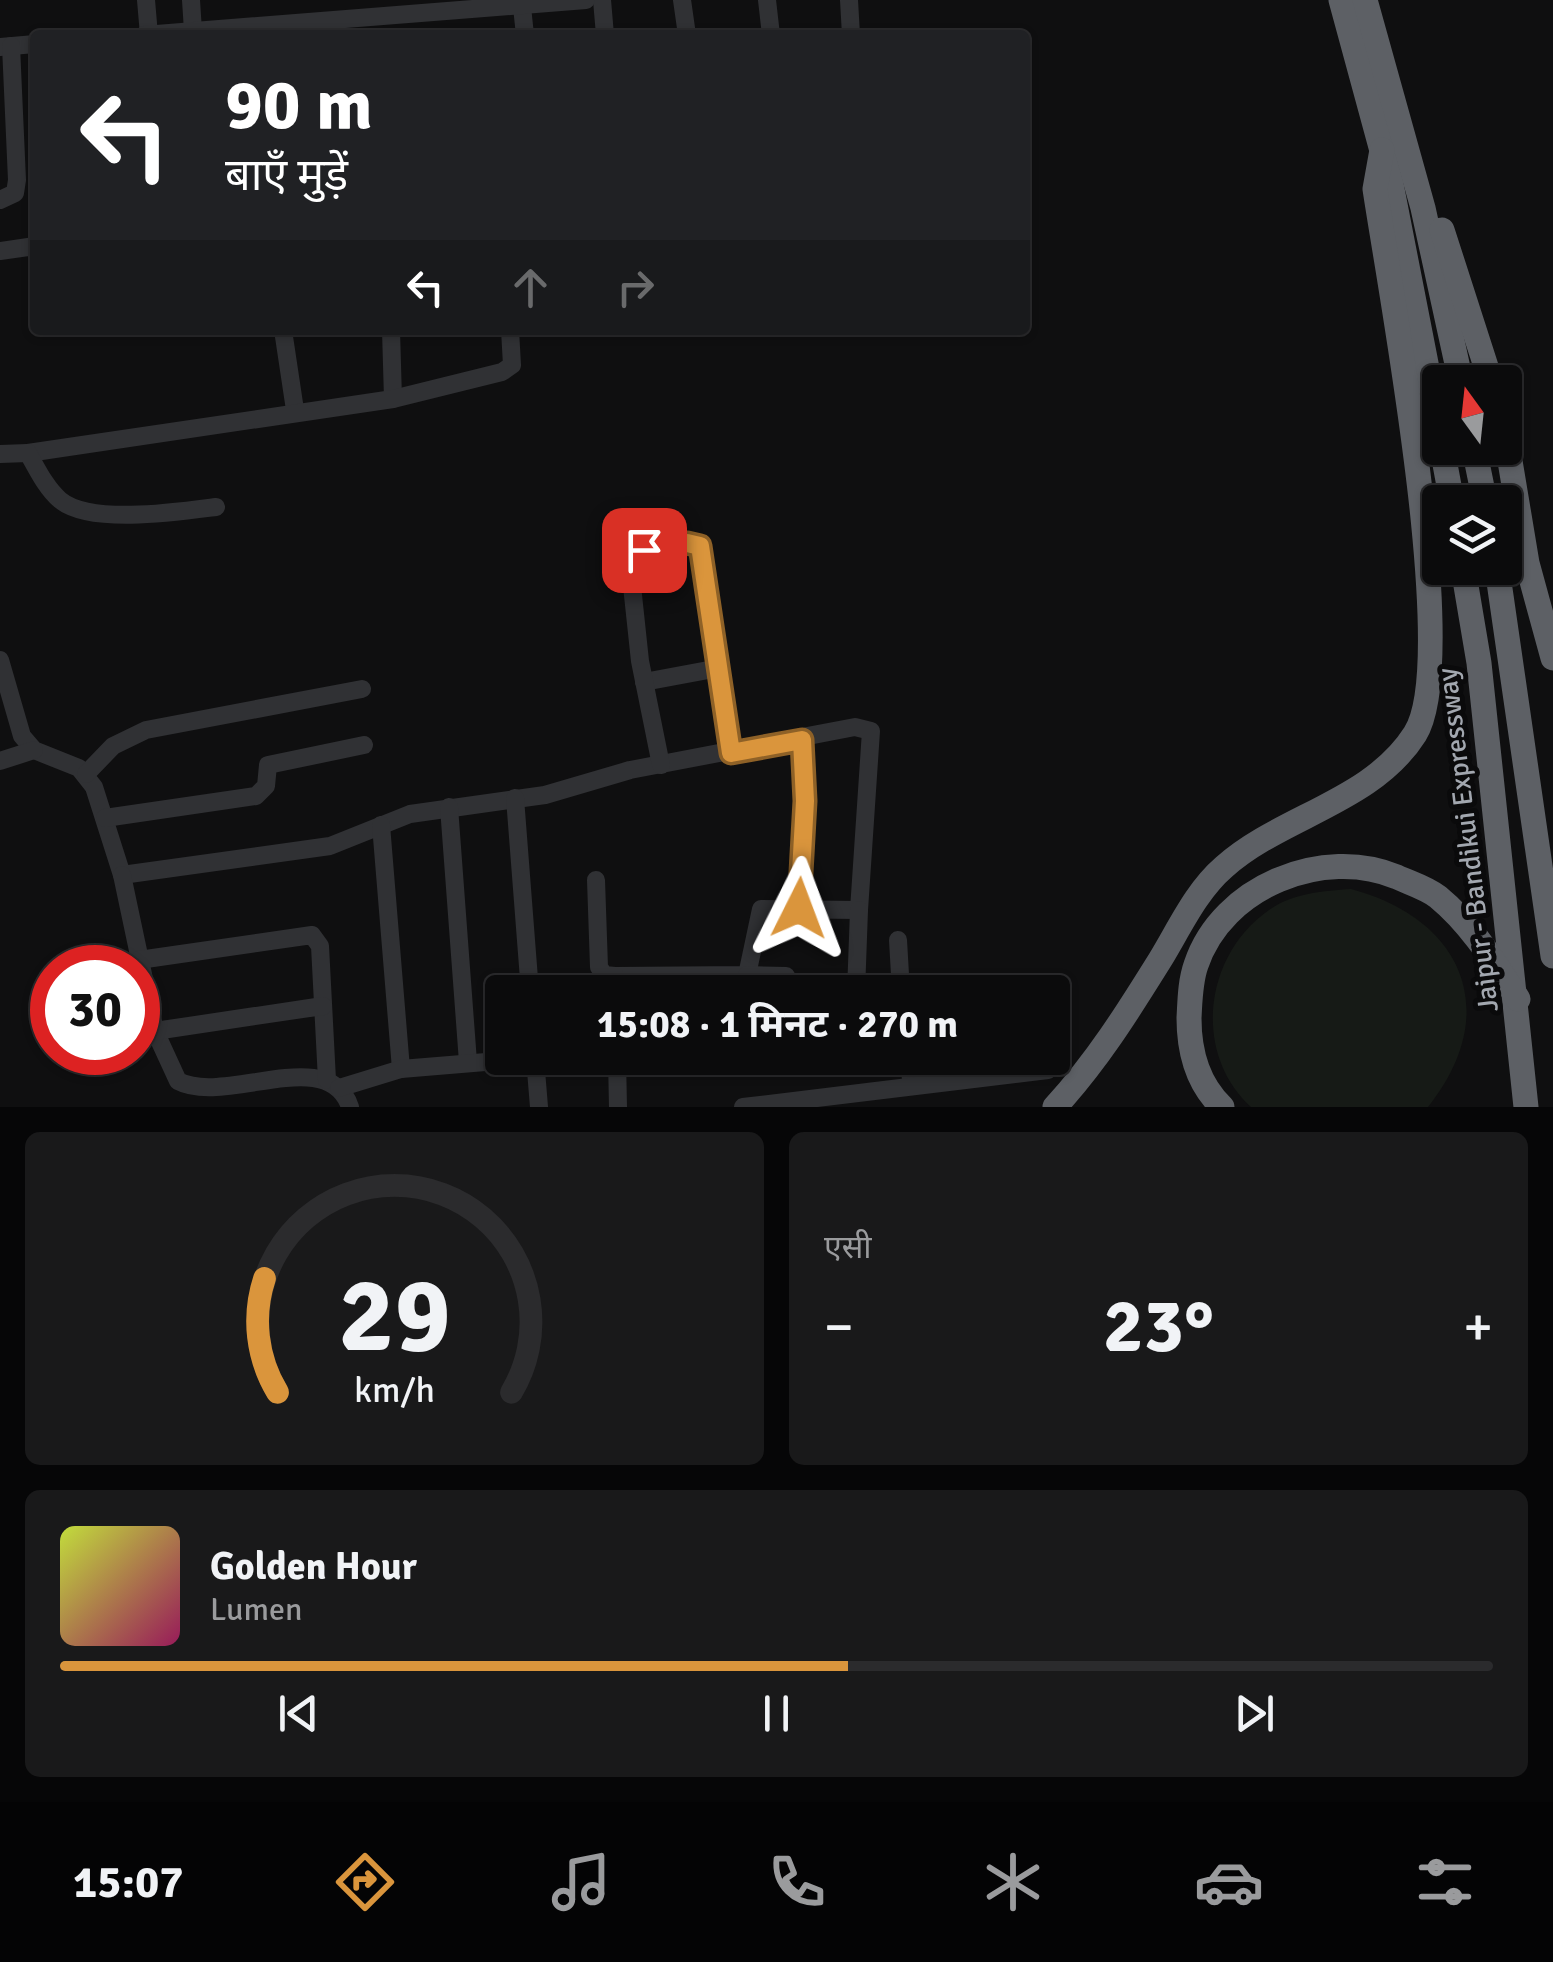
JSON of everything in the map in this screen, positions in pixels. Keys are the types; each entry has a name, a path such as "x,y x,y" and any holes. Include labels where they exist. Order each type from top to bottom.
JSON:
{"highway":[{"path":"1341,0 1382,150 1426,365"},
{"path":"1365,0 1423,208 1456,365"},
{"path":"1054,1107 1099,1059 1195,902 1224,866 1388,766 1415,735 1428,706 1431,614 1416,472 1375,189 1382,150"},
{"path":"1423,208 1444,233 1486,365"},
{"path":"1511,465 1526,563 1545,642 1553,658"},
{"name":"Jaipur - Bandikui Expressway","path":"1466,585 1479,663 1518,998 1526,1107"},
{"path":"1499,585 1553,956"},
{"path":"1222,1107 1206,1091 1189,1046 1196,964 1232,912 1258,890 1306,868 1348,864 1382,871 1435,894 1474,932 1518,998"}],"street":[{"path":"146,0 146,30"},
{"path":"188,30 191,0"},
{"path":"275,30 356,27 439,13 586,0"},
{"path":"602,0 605,30"},
{"path":"682,0 685,30"},
{"path":"767,0 770,30"},
{"path":"849,0 851,30"},
{"path":"522,7 524,30"},
{"path":"439,13 441,30"},
{"path":"0,200 16,194 5,47 30,44"},
{"path":"0,251 30,247"},
{"path":"284,335 295,410"},
{"path":"391,335 392,399"},
{"path":"0,454 28,454 295,410 392,399 508,370 512,358 510,335"},
{"path":"28,454 50,489 72,506 148,514 216,506"},
{"path":"661,765 644,682 630,568 632,560 644,550 687,543 700,546 731,753"},
{"path":"0,660 15,719 34,750 86,774 106,818 137,945"},
{"path":"644,682 720,668"},
{"path":"86,774 113,746 146,730 362,689"},
{"path":"122,874 330,846 410,814 515,798 855,727 871,731 857,975"},
{"path":"799,908 805,801 802,740"},
{"path":"106,818 256,796 266,786 268,764 364,745"},
{"path":"0,761 34,750"},
{"path":"515,798 529,975"},
{"path":"450,806 468,1062"},
{"path":"380,825 401,1069"},
{"path":"596,880 599,967 604,975"},
{"path":"747,975 761,908 859,910"},
{"path":"160,957 312,936 320,946 323,1006 334,1084 350,1107"},
{"path":"898,940 900,975"},
{"path":"160,1031 323,1006"},
{"path":"160,1045 178,1081 188,1086 218,1088 297,1077 334,1084 401,1069 485,1061"},
{"path":"536,1075 539,1107"},
{"path":"617,1075 618,1107"},
{"path":"910,1075 912,1086"},
{"path":"743,1107 1006,1075"}],"shaded area":[{"path":"1351,889 1390,903 1421,922 1445,946 1460,974 1466,1005 1464,1038 1451,1072 1428,1107 1251,1107 1232,1085 1220,1060 1214,1033 1219,978 1230,952 1247,929 1278,904 1308,894"}],"route":[{"path":"644,550 687,543 700,546 731,753 802,740 805,801 799,908"}]}
